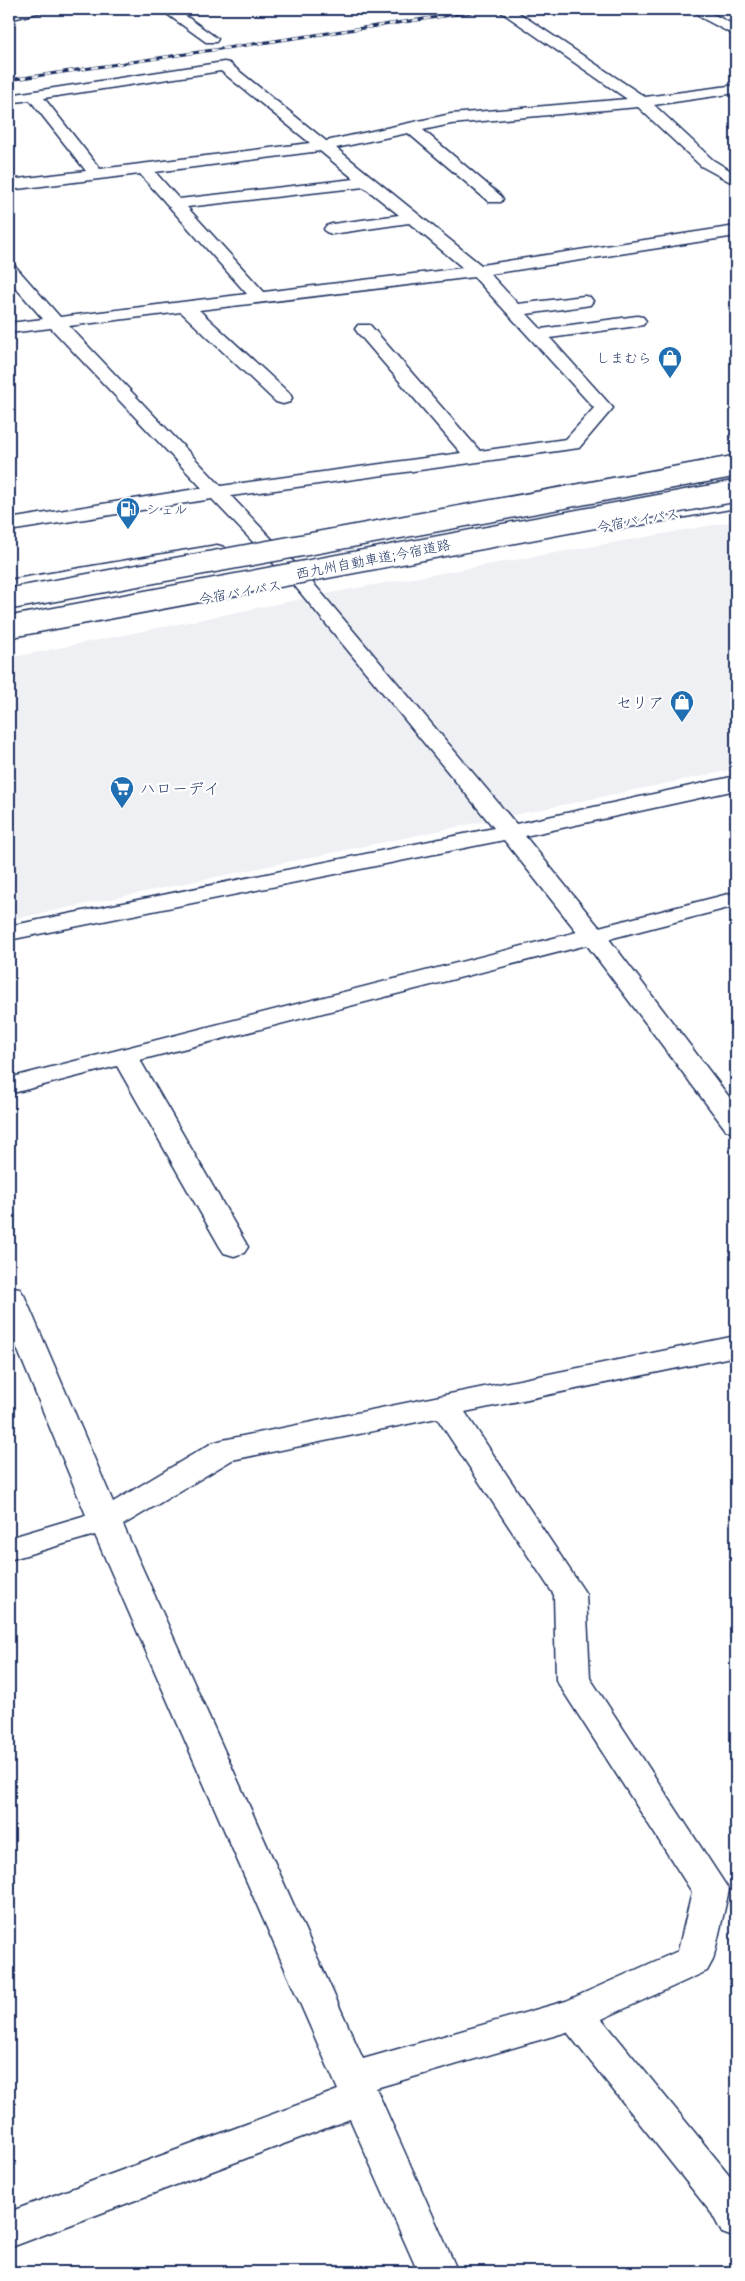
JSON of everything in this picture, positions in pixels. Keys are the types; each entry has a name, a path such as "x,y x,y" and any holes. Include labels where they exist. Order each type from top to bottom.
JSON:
{"main road":[{"path":"9,16 36,9"},
{"path":"167,9 211,39"},
{"path":"504,9 642,102 707,163 736,180"},
{"path":"705,14 736,32"},
{"path":"9,99 224,66 478,271 604,408 572,444 217,492 9,525"},
{"path":"9,186 325,146 451,119 642,102 736,89"},
{"path":"34,95 97,175"},
{"path":"412,128 495,200"},
{"path":"144,169 258,297"},
{"path":"175,204 368,182"},
{"path":"332,229 412,218"},
{"path":"9,328 478,271 736,231"},
{"path":"9,270 55,322 301,581 510,832 593,936 736,1124"},
{"path":"514,310 584,301"},
{"path":"184,306 283,398"},
{"path":"536,335 637,321"},
{"path":"364,329 475,457"},
{"path":"9,586 266,543 736,456"},
{"name":"西九州自動車道;今宿道路","path":"9,599 736,466"},
{"name":"西九州自動車道;今宿道路","path":"9,626 736,491"},
{"name":"今宿バイパス","path":"9,634 736,502"},
{"path":"9,933 510,832 736,783"},
{"path":"9,1086 736,900"},
{"path":"124,1057 234,1247"},
{"path":"9,1295 105,1521 438,2272"},
{"path":"9,1548 105,1521 223,1451 736,1346"},
{"path":"9,2230 356,2089 575,2014 694,1960 710,1890 574,1680 570,1594 444,1406"},
{"path":"575,2014 726,2201 736,2220"}],"shaded area":[{"path":"736,521 736,769 9,920 9,658 351,589"}],"railway":[{"path":"9,80 492,9"}],"place":[{"name":"しまむら","path":"670,379"},
{"name":"シェル","path":"128,530"},
{"name":"セリア","path":"682,723"},
{"name":"ハローデイ","path":"122,809"}]}
